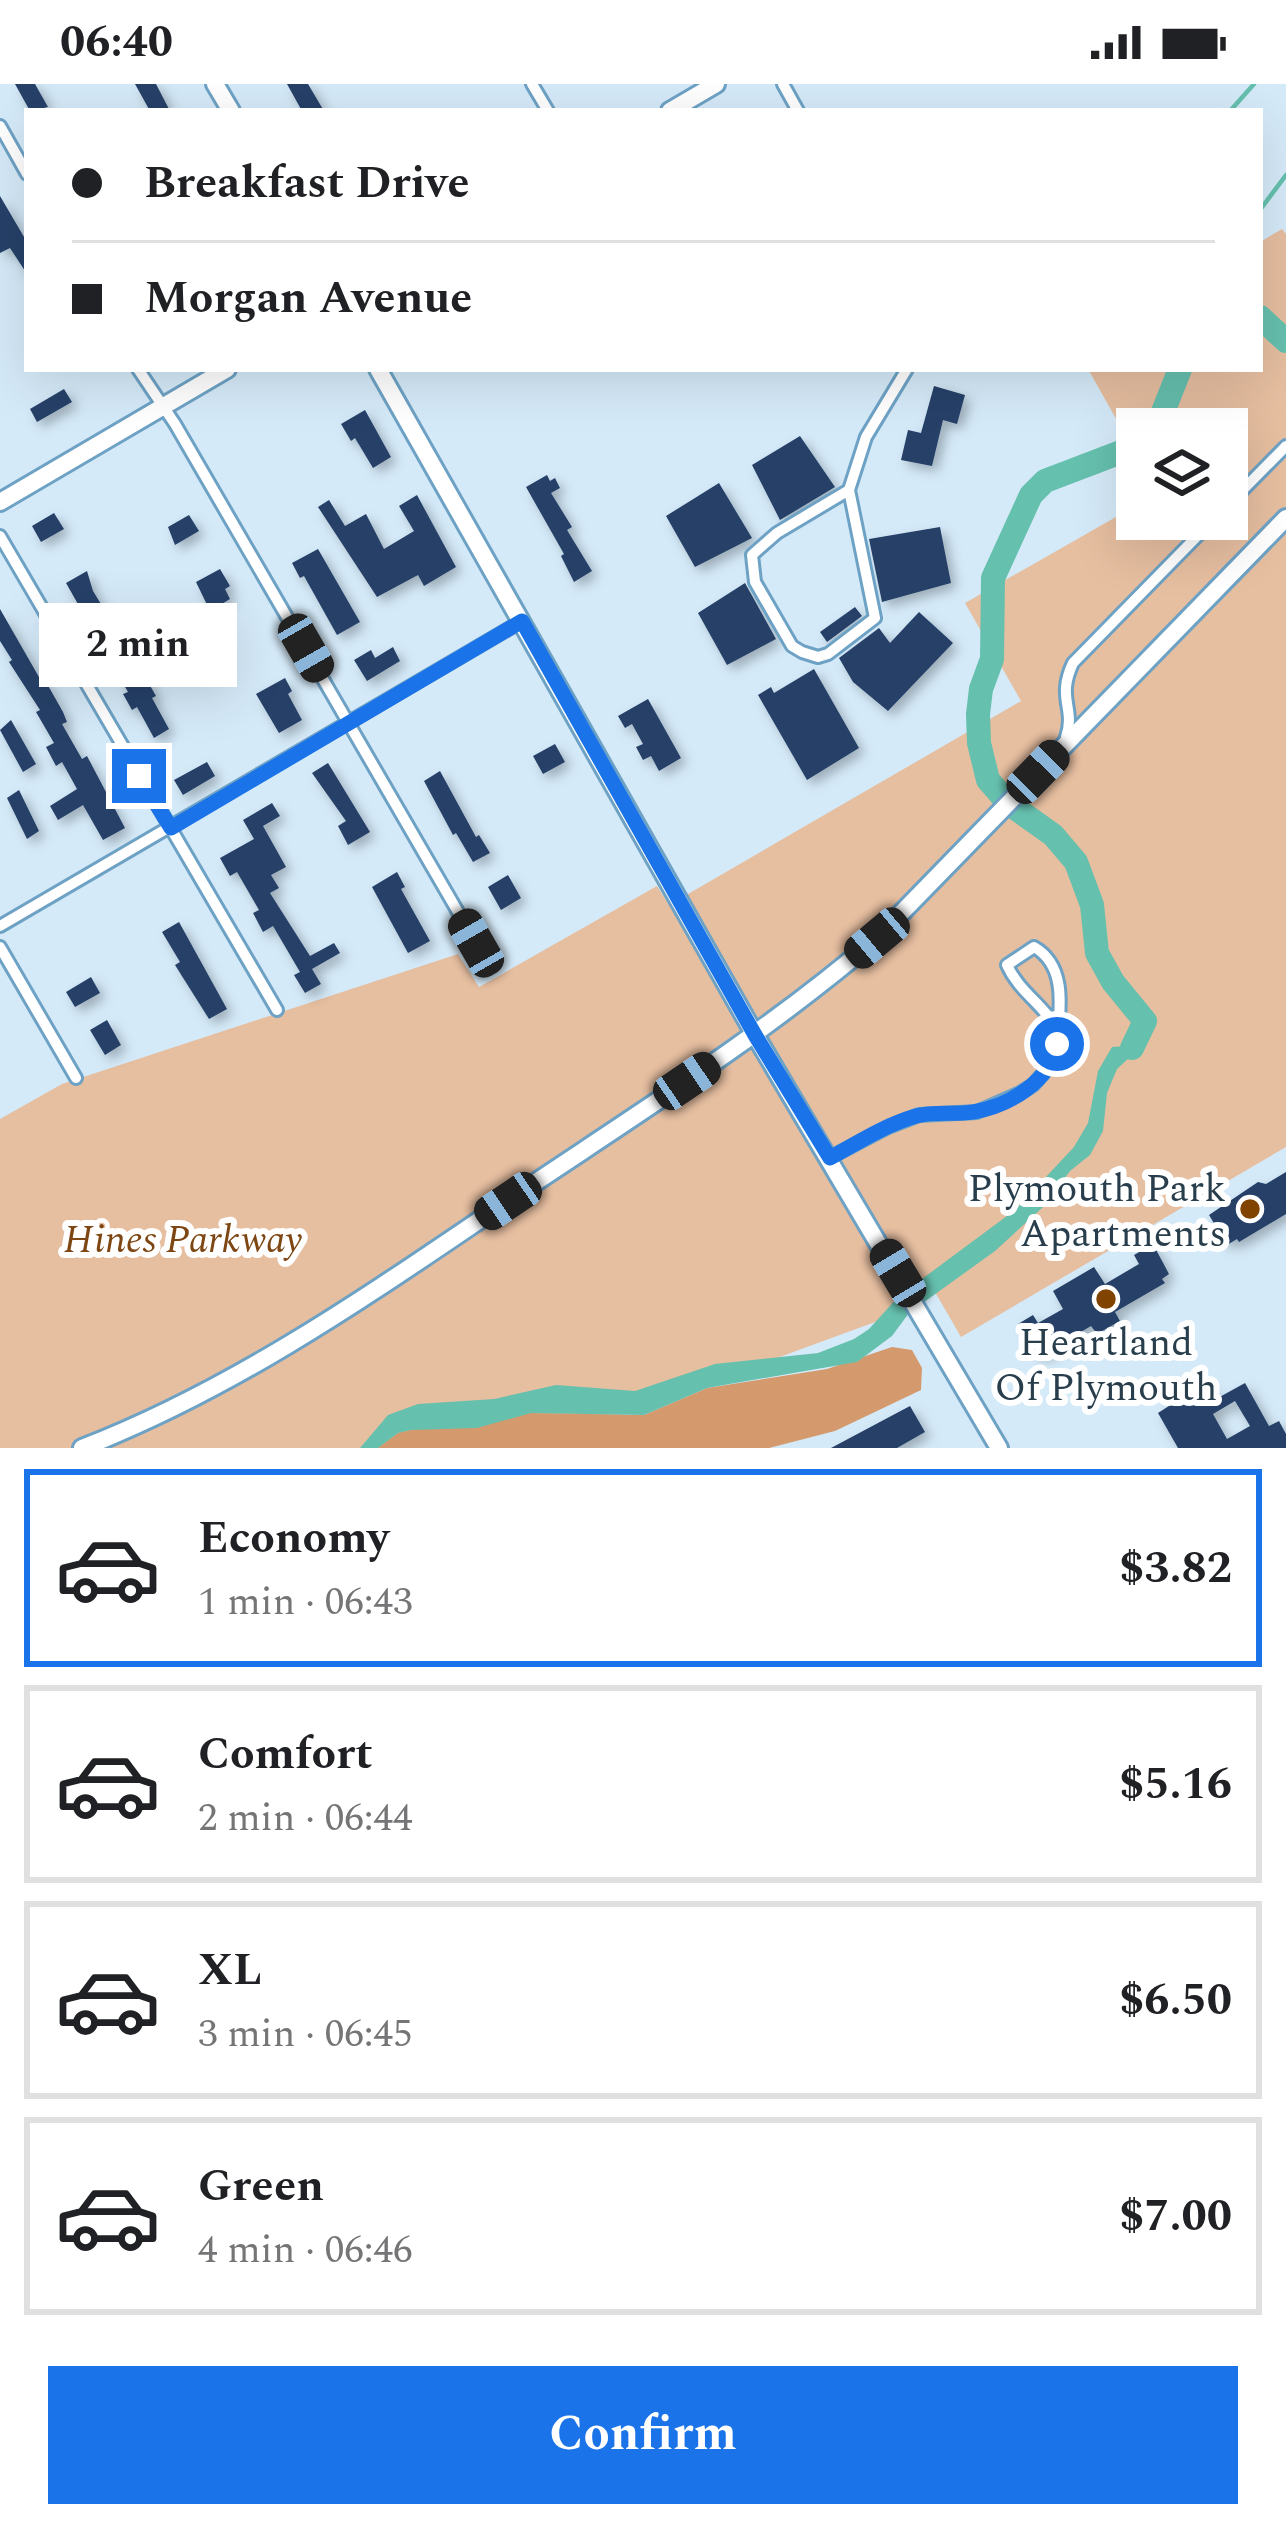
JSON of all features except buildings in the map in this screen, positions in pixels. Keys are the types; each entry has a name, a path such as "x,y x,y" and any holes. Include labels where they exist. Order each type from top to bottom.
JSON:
{"street":[{"path":"675,108 716,84"},
{"path":"0,126 24,169"},
{"path":"141,372 476,943"},
{"path":"0,502 222,372"},
{"path":"380,372 755,1035 999,1448"},
{"path":"848,490 777,532 752,555 755,582 792,646 818,657 875,618 848,490 866,437 905,372"},
{"path":"1248,485 1286,446"},
{"path":"82,1448 179,1406 276,1355 755,1035 877,938 1286,518"},
{"path":"0,536 277,1010"},
{"path":"1059,750 1070,729 1063,695 1073,663 1193,540"},
{"path":"0,926 522,621"},
{"path":"0,947 76,1078"},
{"path":"830,1158 888,1126 919,1115 976,1112 1033,1085 1054,1061 1058,1030 1060,985 1044,952 1034,947 1007,965 1018,987 1050,1016 1058,1030"}],"green space":[{"name":"Hines Parkway","path":"1282,229 1286,234 1286,1147 961,1337 935,1292 897,1314 531,1448 0,1448 0,1119 62,1084 458,954 479,987 657,886 669,905 1021,701 965,603 1116,517 1116,540 1248,540 1248,408 1116,408 1116,419 1090,372 1263,372 1263,240"}],"shaded area":[{"path":"1145,1021 1151,1030 1144,1044 1117,1069 1107,1093 1103,1131 1090,1155 995,1251 909,1313 892,1336 857,1362 707,1388 644,1415 531,1413 477,1428 411,1430 378,1448 360,1448 388,1415 418,1404 494,1399 556,1385 635,1391 715,1364 818,1353 854,1339 899,1296 1015,1210 1074,1147 1088,1123 1098,1071 1112,1047 1126,1046 1133,1028"},
{"path":"892,1347 912,1350 922,1368 921,1390 835,1431 769,1448 378,1448 411,1430 531,1413 644,1415 707,1388 827,1369"}],"waterway":[{"path":"1233,108 1254,84"},
{"path":"1263,206 1286,175"},
{"path":"1263,320 1286,341"},
{"path":"1165,408 1179,372"},
{"path":"1116,454 1045,481 1031,495 993,578 992,659 978,714 988,780 1008,803 1053,835 1076,862 1092,905 1097,953 1113,982 1145,1021 1132,1048"}],"place":[{"name":"Plymouth Park Apartments","path":"1250,1209"},
{"name":"Heartland Of Plymouth","path":"1106,1299"}],"route":[{"path":"139,776 171,828 522,621 755,1035 830,1158 919,1115 976,1112 1019,1093 1045,1074 1057,1044"}]}
